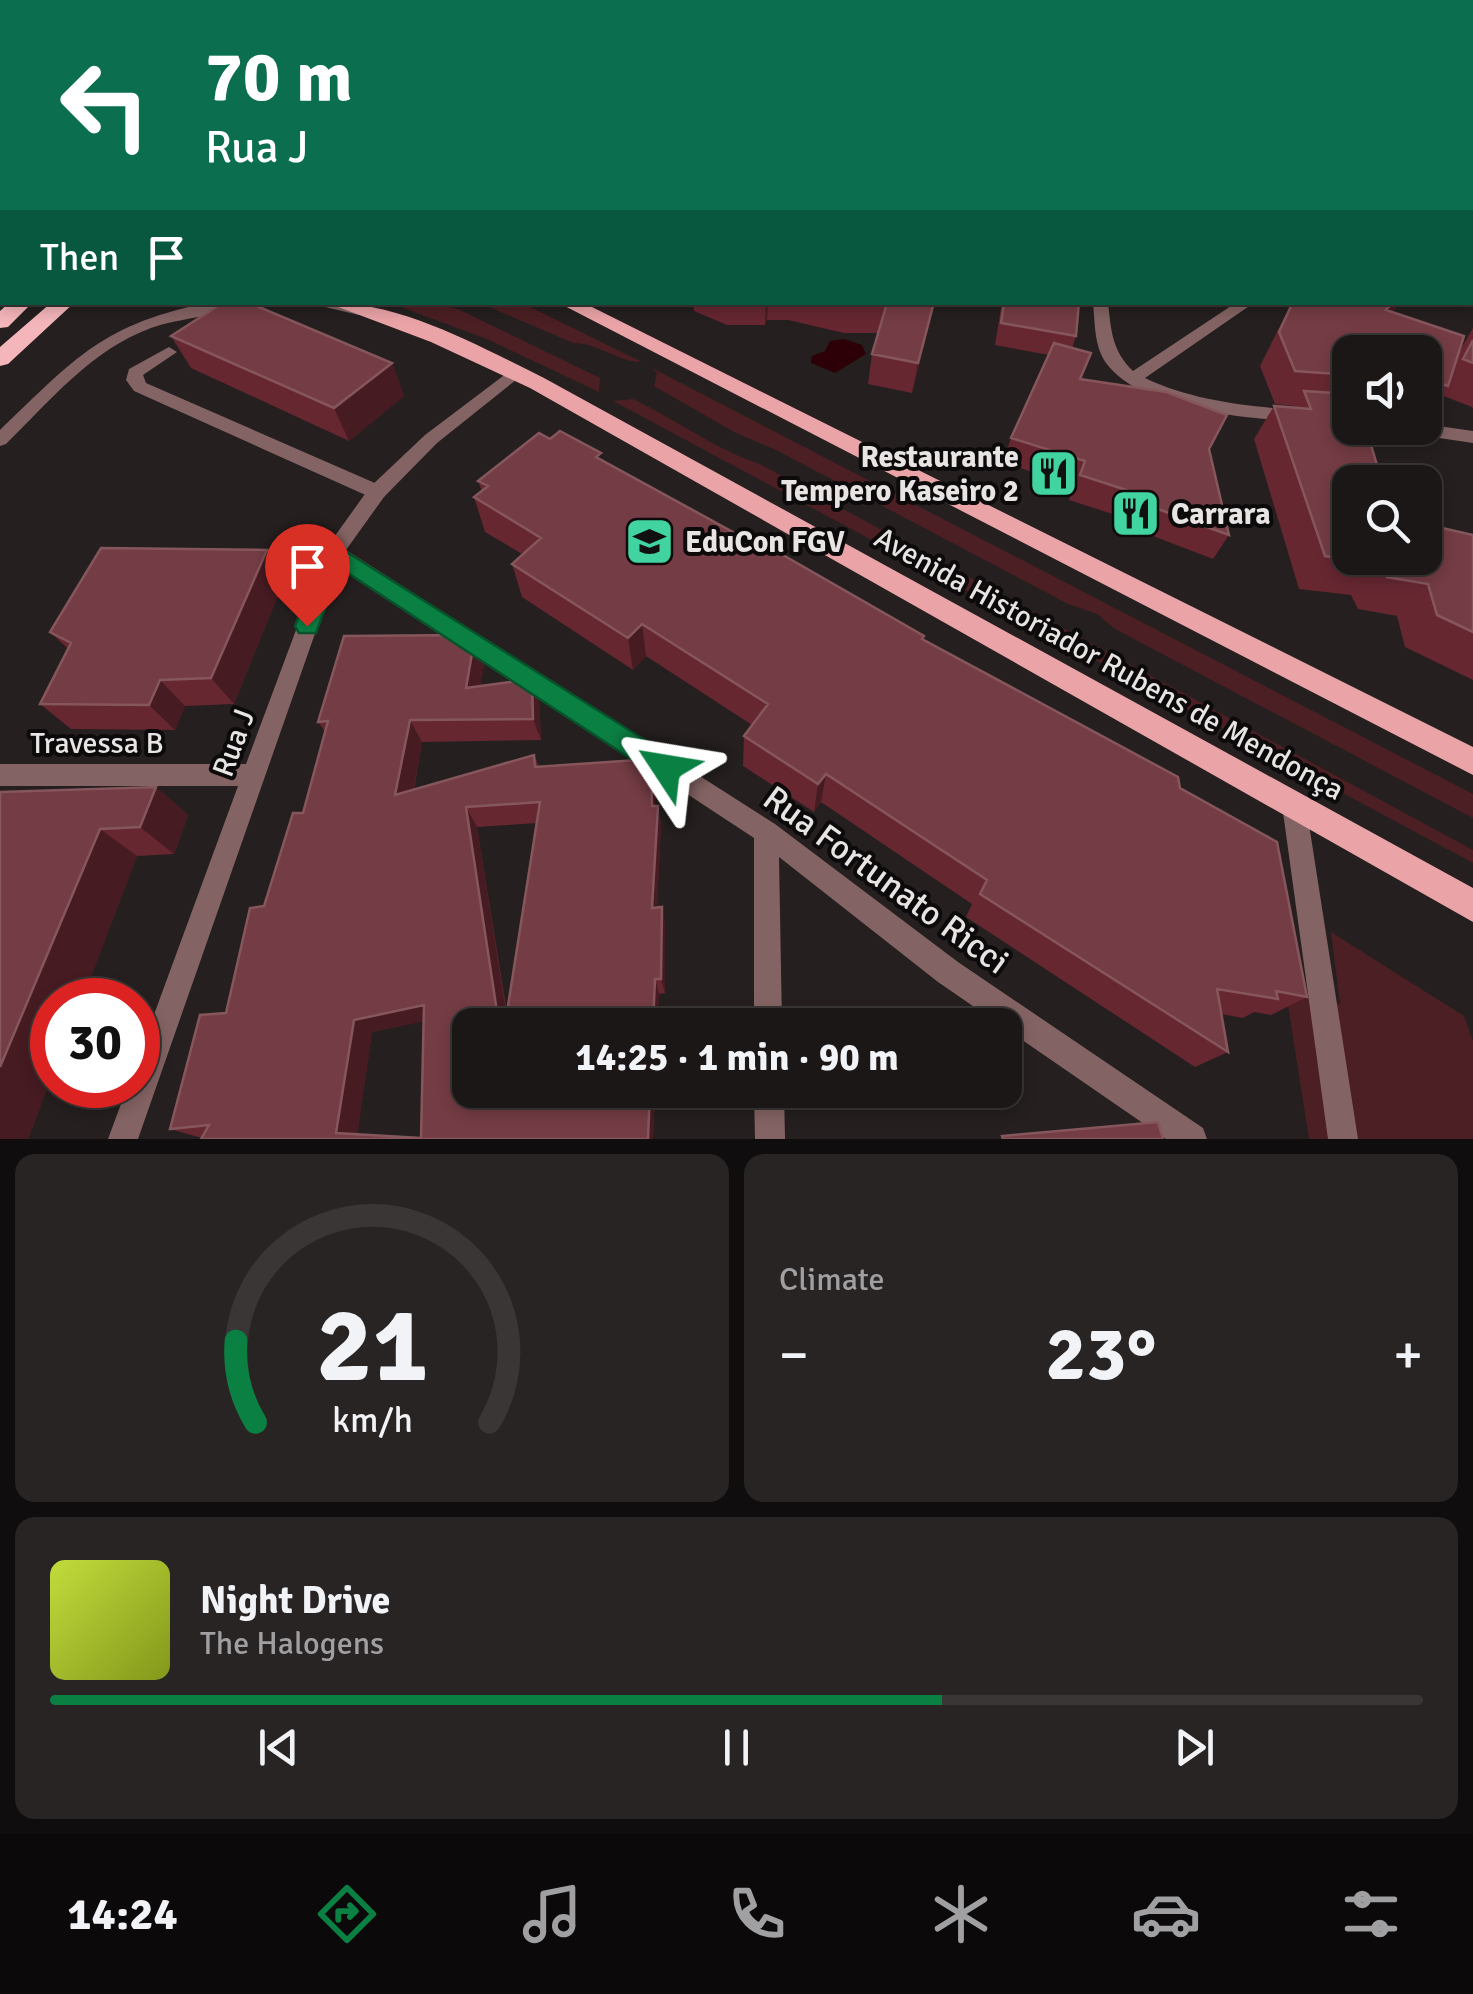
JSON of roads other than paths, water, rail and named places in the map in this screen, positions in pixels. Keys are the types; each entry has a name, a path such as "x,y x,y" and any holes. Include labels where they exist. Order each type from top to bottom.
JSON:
{"highway":[{"path":"0,322 20,305"},
{"path":"0,360 62,305"}],"main road":[{"name":"Avenida Historiador Rubens de Mendonça","path":"345,305 485,356 516,372 1473,906"},
{"path":"572,305 871,453 1473,762"}],"street":[{"path":"0,440 88,356 114,338 154,322 229,305"},
{"path":"329,305 374,313"},
{"path":"1100,305 1106,349 1132,379 1179,400 1332,418"},
{"path":"1132,379 1243,305"},
{"path":"169,352 135,373 134,380 140,387 376,492"},
{"name":"Rua J","path":"124,1139 334,552 376,492 445,427 516,372"},
{"path":"1442,432 1473,436"},
{"name":"Rua Fortunato Ricci","path":"334,552 766,832 948,972 1192,1139"},
{"name":"Travessa B","path":"0,776 254,775"},
{"path":"1294,806 1343,1139"},
{"path":"766,832 768,1008"},
{"path":"769,1108 770,1139"}],"place":[{"name":"Restaurante Tempero Kaseiro 2","path":"1054,474"},
{"name":"Carrara","path":"1136,514"},
{"name":"EduCon FGV","path":"650,542"}]}
